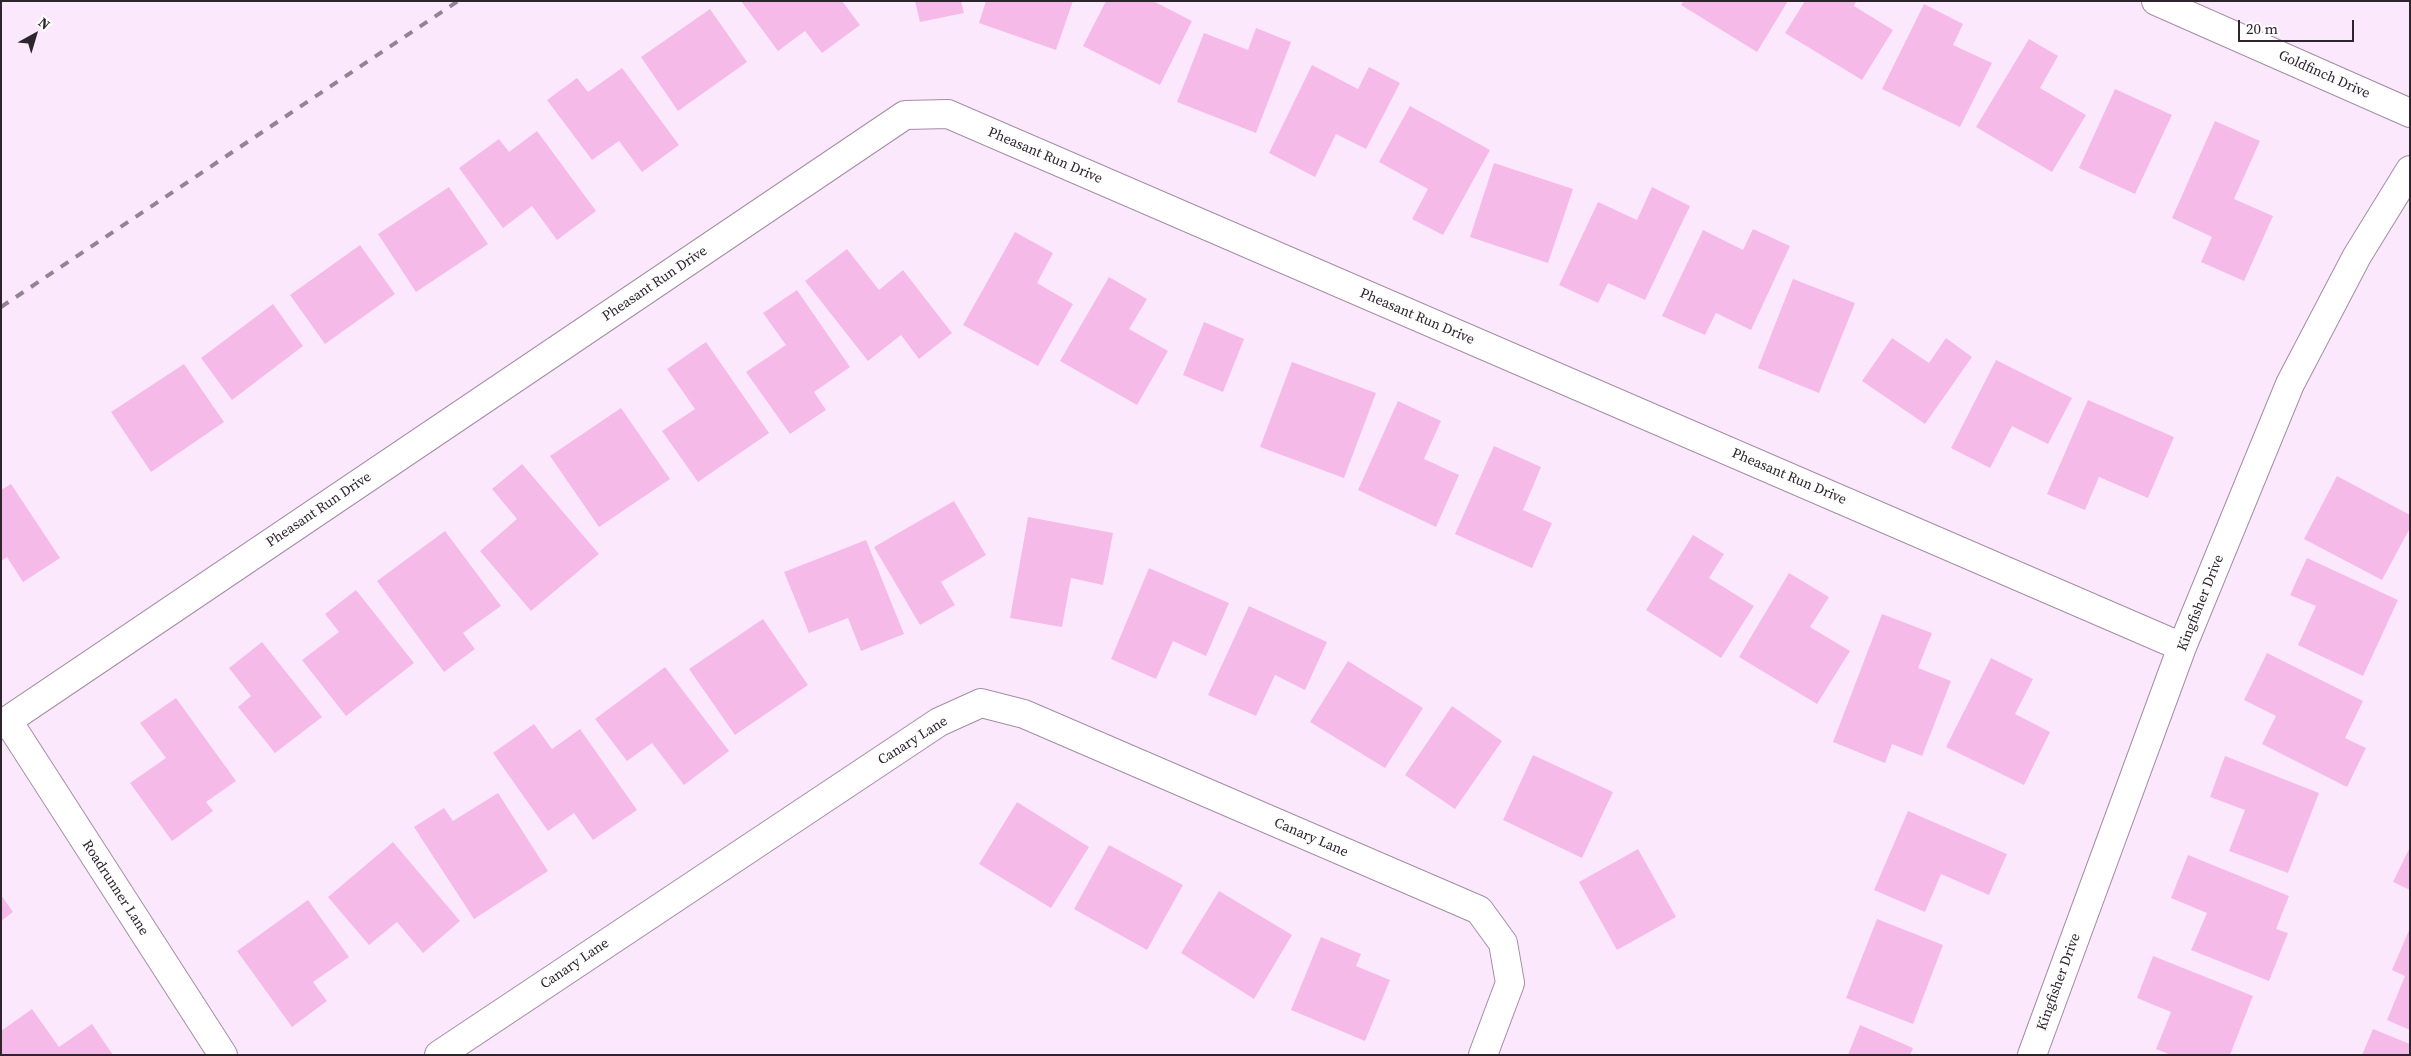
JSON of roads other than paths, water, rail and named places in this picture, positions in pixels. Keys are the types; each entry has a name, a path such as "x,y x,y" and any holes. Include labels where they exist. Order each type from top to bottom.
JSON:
{"street":[{"name":"Goldfinch Drive","path":"2156,1 2410,113"},
{"name":"Pheasant Run Drive","path":"4,723 905,115 948,114 2182,647"},
{"name":"Kingfisher Drive","path":"2032,1055 2182,647 2290,384 2357,256 2410,170"},
{"name":"Canary Lane","path":"439,1055 939,722 981,703 1024,714 1479,910 1503,943 1510,983 1483,1055"},
{"name":"Roadrunner Lane","path":"4,723 223,1055"}],"railway":[{"path":"1,307 458,1"}]}
